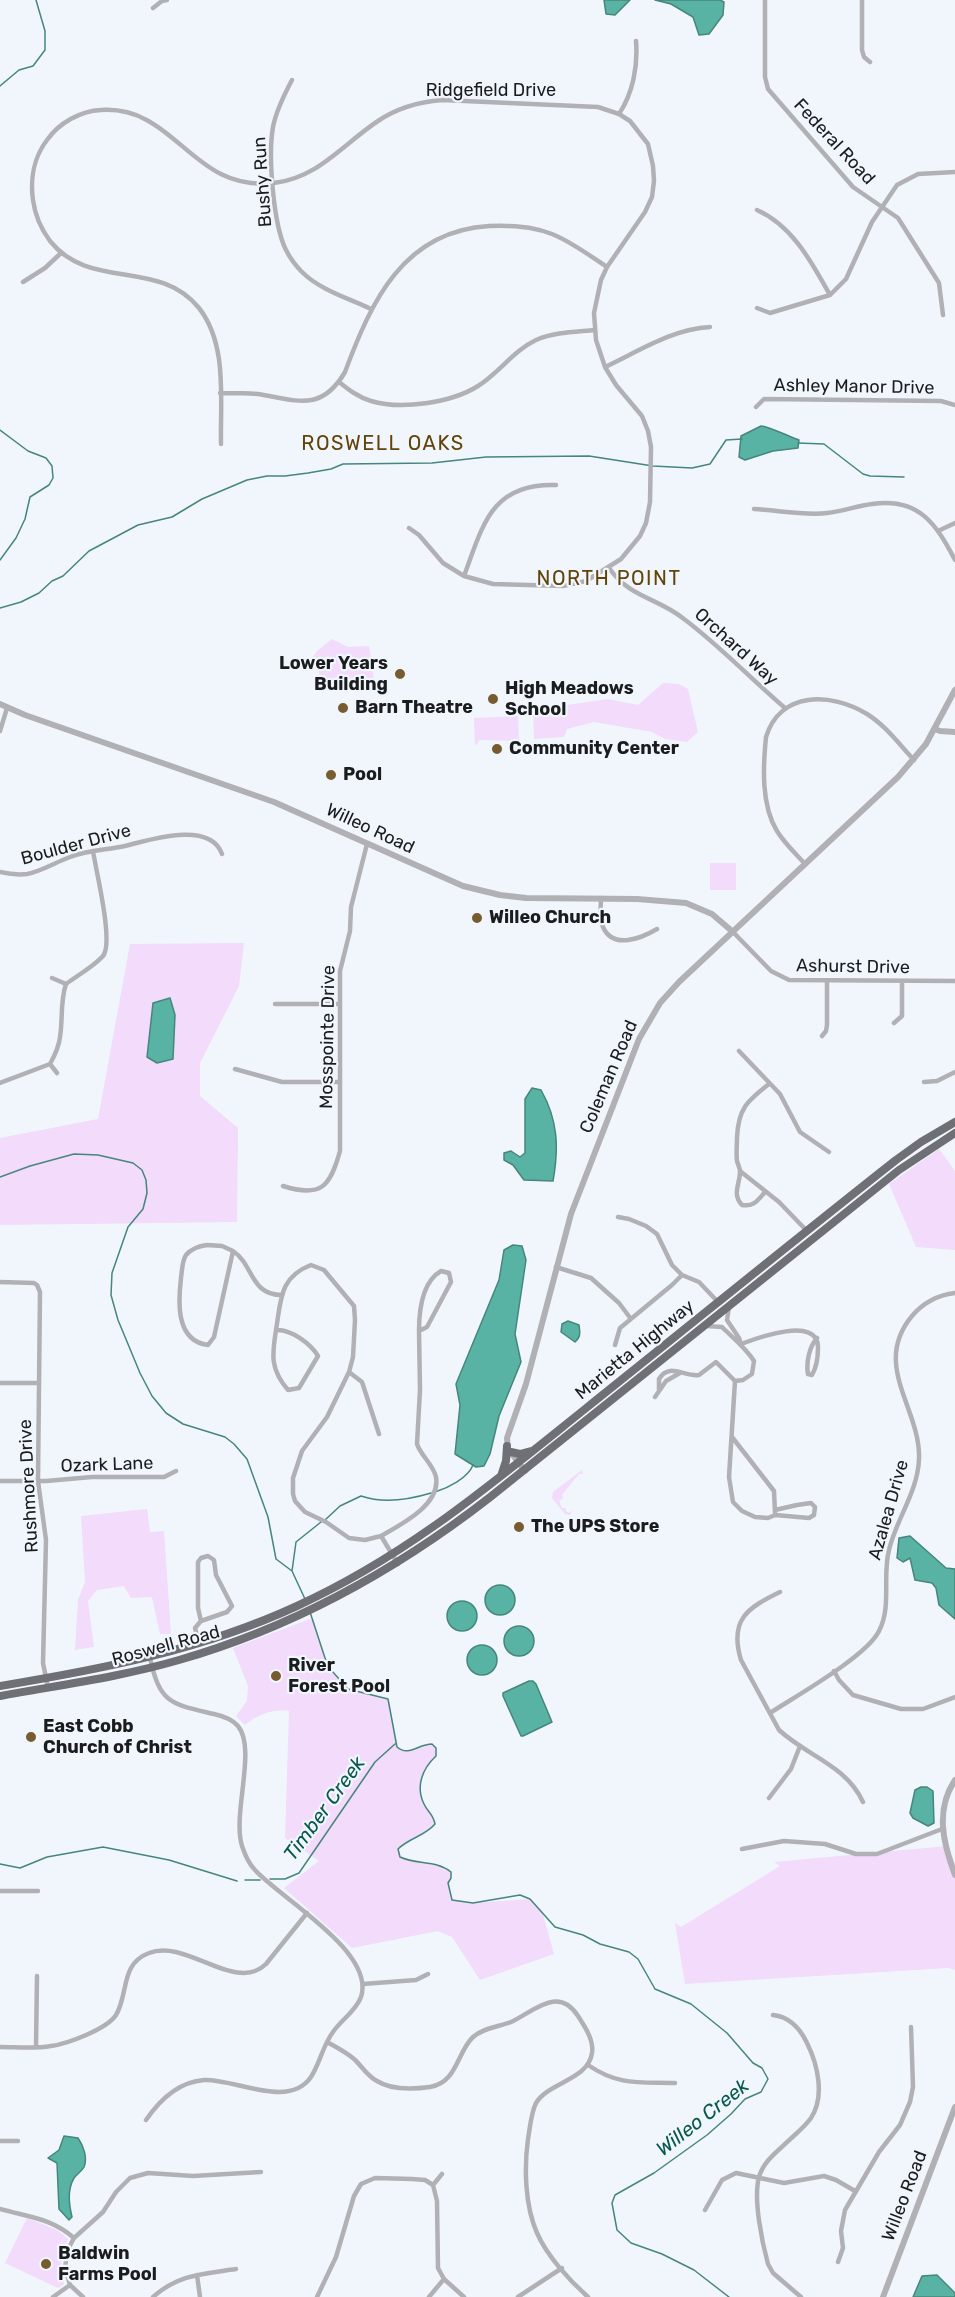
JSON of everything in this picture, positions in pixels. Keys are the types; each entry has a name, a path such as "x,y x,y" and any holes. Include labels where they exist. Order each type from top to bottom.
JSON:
{"highway":[{"name":"Marietta Highway","path":"328,1592 442,1523 896,1160 955,1122"},
{"name":"Marietta Highway","path":"332,1600 398,1564 458,1522 899,1170 955,1133"},
{"path":"501,1477 509,1449 520,1454 533,1451"},
{"name":"Roswell Road","path":"0,1686 150,1658 199,1644 251,1626 328,1592"},
{"name":"Roswell Road","path":"0,1696 152,1667 229,1644 298,1617 332,1600"}],"street":[{"path":"153,8 167,0"},
{"name":"Federal Road","path":"765,0 765,77 768,88 853,187 898,218 935,275 941,291 943,315"},
{"path":"861,0 862,50 864,57 870,62"},
{"path":"619,114 632,86 636,41"},
{"name":"Bushy Run","path":"292,80 273,124 271,140 273,183 280,235 294,263 316,283 371,309"},
{"name":"Ridgefield Drive","path":"221,444 219,357 215,337 205,316 189,297 159,280 90,269 76,263 61,253 47,237 37,218 32,197 33,173 39,153 50,136 65,122 84,113 111,110 140,116 158,125 196,159 216,172 244,182 273,183 295,179 314,171 378,120 399,109 421,103 442,100 590,106 619,114 630,121 648,144 654,181 652,197 645,212 607,267 597,297 595,330 605,368 642,416 648,431 651,447 650,502 646,523 631,549 609,568 585,581 563,586 494,584 464,576 443,562 409,528"},
{"path":"757,308 770,313 830,295 846,279 865,235 897,185 907,178 929,172 955,172"},
{"path":"758,210 766,214 797,243 830,295"},
{"path":"220,393 254,394 291,402 304,402 324,396 339,382 371,309 389,282 418,252 441,237 468,228 508,225 538,229 562,239 607,267"},
{"path":"23,282 45,268 61,253"},
{"path":"605,368 675,333 693,328 710,327"},
{"path":"339,382 359,396 379,403 442,401 478,386 516,353 535,341 558,334 595,330"},
{"name":"Ashley Manor Drive","path":"756,407 764,399 940,401 955,405"},
{"path":"464,576 485,522 498,503 525,487 556,485"},
{"path":"754,509 825,514 874,503 909,506 930,519 955,561"},
{"path":"938,531 955,523"},
{"name":"Orchard Way","path":"609,568 627,589 663,605 686,619 784,708"},
{"name":"Coleman Road","path":"509,1449 507,1438 526,1384 556,1267 580,1186 645,1027 669,993 914,760 935,729 955,690"},
{"path":"805,864 777,832 766,799 766,737 773,721 784,708 812,699 855,708 879,722 914,760"},
{"name":"Willeo Road","path":"0,704 274,802 454,883 486,892 526,898 646,899 692,904 712,914 733,932"},
{"path":"0,731 8,708"},
{"path":"935,729 955,732"},
{"name":"Boulder Drive","path":"0,872 15,874 34,872 72,856 159,837 179,835 211,841 218,846 222,854"},
{"name":"Mosspointe Drive","path":"283,1186 302,1192 320,1188 333,1175 340,1151 338,1082 340,971 350,931 351,907 367,844"},
{"path":"0,1083 50,1064 60,1037 63,993 66,984 98,960 106,951 107,927 93,851"},
{"path":"601,898 602,925 612,937 620,940 642,938 657,929"},
{"name":"Ashurst Drive","path":"733,932 767,967 782,978 827,981 955,981"},
{"path":"52,978 66,984"},
{"path":"822,1036 827,1024 827,981"},
{"path":"894,1023 902,1016 902,981"},
{"path":"274,1004 339,1004"},
{"path":"739,1051 780,1094 800,1132 829,1152"},
{"path":"50,1064 57,1073"},
{"path":"235,1069 282,1082 338,1082"},
{"path":"924,1082 937,1081 955,1072"},
{"path":"765,1192 749,1206 742,1205 736,1195 740,1171 736,1159 737,1128 740,1114 747,1101 769,1084"},
{"path":"740,1171 790,1212 807,1231"},
{"path":"618,1217 646,1226 657,1234 670,1262 682,1275 699,1282 718,1302"},
{"path":"233,1251 214,1337 208,1345 196,1344 188,1336 178,1299 184,1257 193,1249 207,1245 222,1246 233,1251 243,1260 261,1288 267,1293 282,1295"},
{"path":"276,1330 289,1331 299,1340 312,1346 318,1356 299,1388 288,1390 282,1383 272,1361 276,1330 285,1285 294,1274 311,1265 324,1270 354,1306 356,1313 353,1357 349,1372 327,1417 302,1451 293,1479 293,1494 295,1501 305,1512 326,1522 349,1538 365,1540 381,1536 417,1514 424,1508 435,1487 436,1476 417,1444 420,1390 419,1331 419,1310 422,1299 436,1274 446,1271 451,1276 451,1282 427,1327 419,1331"},
{"path":"556,1267 591,1278 619,1303 631,1319"},
{"path":"615,1345 620,1328 682,1275"},
{"name":"Rushmore Drive","path":"0,1282 34,1283 39,1288 38,1481 46,1540 43,1663 48,1688"},
{"name":"Azalea Drive","path":"770,1713 866,1648 879,1632 885,1612 888,1550 918,1471 917,1438 895,1366 896,1349 900,1335 911,1317 927,1303 940,1296 955,1293"},
{"path":"730,1306 727,1320 754,1361 754,1369 746,1378 735,1381"},
{"path":"705,1326 722,1327 735,1342 741,1344 786,1331 807,1332 817,1338"},
{"path":"817,1338 818,1352 814,1375 811,1375 808,1374 807,1366 812,1345 817,1338"},
{"path":"655,1397 662,1374 673,1370 699,1376 716,1362 735,1381 729,1477 733,1502 742,1511 755,1517 768,1518 775,1513 809,1503 815,1509 814,1515 809,1518 775,1513"},
{"path":"349,1372 362,1382 379,1434"},
{"path":"0,1383 39,1383"},
{"path":"732,1437 747,1460 774,1491 775,1513"},
{"path":"509,1449 525,1470"},
{"name":"Ozark Lane","path":"0,1481 164,1477 176,1472"},
{"path":"381,1536 398,1564"},
{"path":"199,1644 195,1628 201,1621 227,1612 232,1606 216,1575 214,1560 208,1556 201,1558 198,1562 198,1608 201,1621"},
{"path":"780,1592 751,1608 741,1620 736,1635 741,1660 779,1730 835,1768 858,1792 863,1802"},
{"path":"146,2120 156,2105 166,2096 198,2081 213,2081 256,2090 284,2091 298,2088 312,2074 332,2033 359,2001 363,1984 352,1960 331,1934 256,1872 243,1850 239,1827 245,1748 240,1729 235,1722 224,1716 186,1708 171,1701 159,1688 150,1658"},
{"path":"834,1671 839,1680 854,1695 901,1709 923,1708 955,1697"},
{"path":"770,1798 790,1769 800,1746"},
{"path":"955,1780 945,1803 942,1829 944,1845 955,1875"},
{"path":"742,1850 775,1843 794,1842 825,1844 856,1854 877,1854 942,1829"},
{"path":"0,1891 38,1891"},
{"path":"0,2048 61,2044 109,2023 118,2010 129,1969 137,1959 159,1950 170,1950 227,1970 254,1972 266,1964 307,1913"},
{"path":"363,1984 416,1980 428,1974"},
{"path":"36,2047 37,1976"},
{"path":"327,2042 352,2058 379,2083 395,2087 429,2087 449,2077 466,2046 476,2034 513,2021 544,2003 556,2001 568,2005 589,2034 592,2047 588,2065 582,2072 550,2090 537,2103 532,2115 528,2142 527,2181 534,2224 542,2243 588,2297"},
{"path":"773,2015 782,2016 791,2021 804,2036 815,2064 819,2097 810,2119 768,2160 759,2178 757,2199 768,2264 773,2273 801,2297"},
{"path":"838,2262 843,2248 841,2231 843,2216 879,2152 900,2125 910,2102 913,2086 911,2027"},
{"path":"588,2065 605,2076 621,2081 675,2083"},
{"name":"Willeo Road","path":"883,2297 955,2107"},
{"path":"0,2141 18,2141"},
{"path":"83,2297 70,2285 65,2260 74,2238 103,2212 123,2183 138,2175 148,2173 193,2176 261,2172"},
{"path":"433,2185 442,2174"},
{"path":"705,2210 719,2184 728,2175 742,2174 784,2183 824,2176 855,2191"},
{"path":"317,2297 336,2257 354,2196 361,2184 375,2178 425,2180 436,2188 438,2264 444,2279 464,2297"},
{"path":"0,2209 48,2221 63,2228 74,2238"},
{"path":"518,2297 562,2268"},
{"path":"153,2297 170,2283 197,2275 236,2269"},
{"path":"197,2275 200,2297"},
{"path":"429,2297 444,2279"},
{"path":"53,2297 70,2285"}],"shaded area":[{"path":"604,0 630,0 615,15 606,14"},
{"path":"655,0 720,0 724,2 723,15 709,34 699,35 693,17 671,4"},
{"path":"761,426 799,440 798,448 773,451 745,460 739,457 741,436"},
{"path":"332,639 348,647 369,646 375,685 365,689 348,688 344,692 336,683 327,683 319,676 319,670 311,660 317,651"},
{"path":"663,683 679,684 688,689 698,732 687,742 665,739 652,732 594,722 567,729 564,737 534,739 533,710 608,699 638,705"},
{"path":"518,716 519,741 480,740 475,746 474,718"},
{"path":"710,863 736,863 736,890 710,890"},
{"path":"244,943 239,986 200,1063 200,1096 238,1128 237,1222 0,1225 0,1138 98,1119 130,944"},
{"path":"170,998 175,1015 173,1059 157,1063 147,1057 153,1003"},
{"path":"532,1088 541,1090 554,1123 556,1157 553,1181 524,1180 513,1165 504,1160 504,1153 511,1151 520,1157 525,1153 525,1099"},
{"path":"939,1149 955,1171 955,1250 916,1247 889,1184"},
{"path":"513,1245 522,1246 526,1260 515,1334 521,1362 499,1416 490,1454 484,1466 476,1467 455,1454 460,1405 456,1384 499,1280 504,1250"},
{"path":"568,1321 579,1325 580,1332 575,1342 561,1332 562,1324"},
{"path":"582,1470 583,1474 579,1474 562,1495 563,1499 559,1500 562,1508 566,1508 569,1513 572,1510 570,1515 565,1514 552,1498 553,1492"},
{"path":"147,1509 150,1532 164,1531 171,1634 160,1634 152,1597 131,1598 124,1586 97,1590 88,1601 94,1647 75,1650 78,1600 85,1582 81,1516"},
{"path":"910,1536 946,1568 955,1569 955,1619 939,1605 936,1588 932,1583 915,1580 910,1558 903,1562 897,1558 899,1538"},
{"path":"500,1585 506,1586 514,1594 514,1606 506,1614 500,1615 494,1614 486,1606 485,1600 486,1594 494,1586"},
{"path":"462,1601 473,1605 477,1616 473,1627 462,1631 451,1627 447,1616 451,1605"},
{"path":"313,1618 325,1658 332,1671 348,1689 388,1699 397,1747 406,1751 432,1744 436,1748 436,1756 427,1766 420,1784 421,1797 435,1824 398,1849 400,1857 440,1866 451,1872 449,1891 452,1900 473,1903 530,1899 542,1911 554,1954 480,1980 452,1937 438,1931 352,1948 284,1888 319,1861 285,1838 289,1711 265,1713 245,1725 236,1716 247,1701 248,1686 233,1648"},
{"path":"519,1626 525,1627 533,1635 533,1647 525,1655 519,1656 513,1655 505,1647 504,1641 505,1635 513,1627"},
{"path":"482,1645 488,1646 496,1654 496,1666 488,1674 482,1675 476,1674 468,1666 467,1660 468,1654 476,1646"},
{"path":"529,1681 536,1684 552,1722 521,1736 503,1693"},
{"path":"927,1787 933,1791 934,1823 928,1826 913,1818 910,1813 915,1790"},
{"path":"948,1846 955,1863 955,1970 948,1968 685,1984 675,1923 681,1927 780,1866 774,1862"},
{"path":"64,2136 78,2138 85,2156 84,2167 74,2178 70,2187 69,2202 72,2217 69,2220 59,2209 57,2163 48,2158 59,2150"},
{"path":"27,2218 57,2230 68,2239 61,2265 64,2284 58,2288 5,2263"},
{"path":"937,2275 955,2293 955,2297 913,2297 922,2276"}],"waterway":[{"name":"Willeo Creek","path":"0,86 19,70 33,66 45,50 45,31 36,0"},
{"name":"Willeo Creek","path":"0,430 28,451 46,458 52,466 53,478 49,485 30,497 25,519 16,538 0,560"},
{"path":"0,608 21,602 39,593 52,581 63,576 89,551 138,525 172,517 202,499 247,480 308,473 331,469 343,464 432,463 486,457 589,456 653,466 692,468 710,464 726,440 742,439"},
{"path":"798,443 824,444 863,474 904,477"},
{"name":"Willeo Creek","path":"0,1177 74,1154 98,1155 133,1163 142,1170 147,1193 143,1209 128,1227 112,1273 111,1295 118,1320 140,1373 152,1396 166,1413 183,1424 225,1437 247,1459 268,1517 276,1559 292,1571 305,1599"},
{"path":"435,1492 462,1478 473,1465"},
{"path":"325,1520 340,1506 361,1496 378,1500 396,1500 431,1493"},
{"path":"292,1571 296,1542 321,1522"},
{"name":"Willeo Creek","path":"310,1612 325,1658 332,1671 348,1689 388,1699 397,1747 406,1751 432,1744 436,1748 436,1756 427,1766 420,1784 421,1797 435,1824 398,1849 400,1857 440,1866 451,1872 448,1883 452,1900 473,1903 520,1895 530,1899 555,1927 629,1952 638,1959 655,1989 691,2004 727,2033 753,2063 762,2068 768,2079 761,2092 745,2099 707,2135 654,2173 615,2195 612,2203 617,2230 631,2243 662,2254 694,2270 729,2297"},
{"name":"Timber Creek","path":"270,1879 285,1879 299,1873 375,1762 395,1744"},
{"name":"Timber Creek","path":"0,1864 20,1868 47,1857 103,1847 169,1860 237,1881"},
{"name":"Timber Creek","path":"245,1880 260,1880"}],"place":[{"name":"Lower Years Building","path":"400,674"},
{"name":"High Meadows School","path":"493,699"},
{"name":"Barn Theatre","path":"343,708"},
{"name":"Community Center","path":"497,749"},
{"name":"Pool","path":"331,775"},
{"name":"Willeo Church","path":"477,918"},
{"name":"The UPS Store","path":"519,1527"},
{"name":"River Forest Pool","path":"276,1676"},
{"name":"East Cobb Church of Christ","path":"31,1737"},
{"name":"Baldwin Farms Pool","path":"46,2264"}],"district":[{"name":"ROSWELL OAKS","path":"383,444"},
{"name":"NORTH POINT","path":"609,579"}]}
